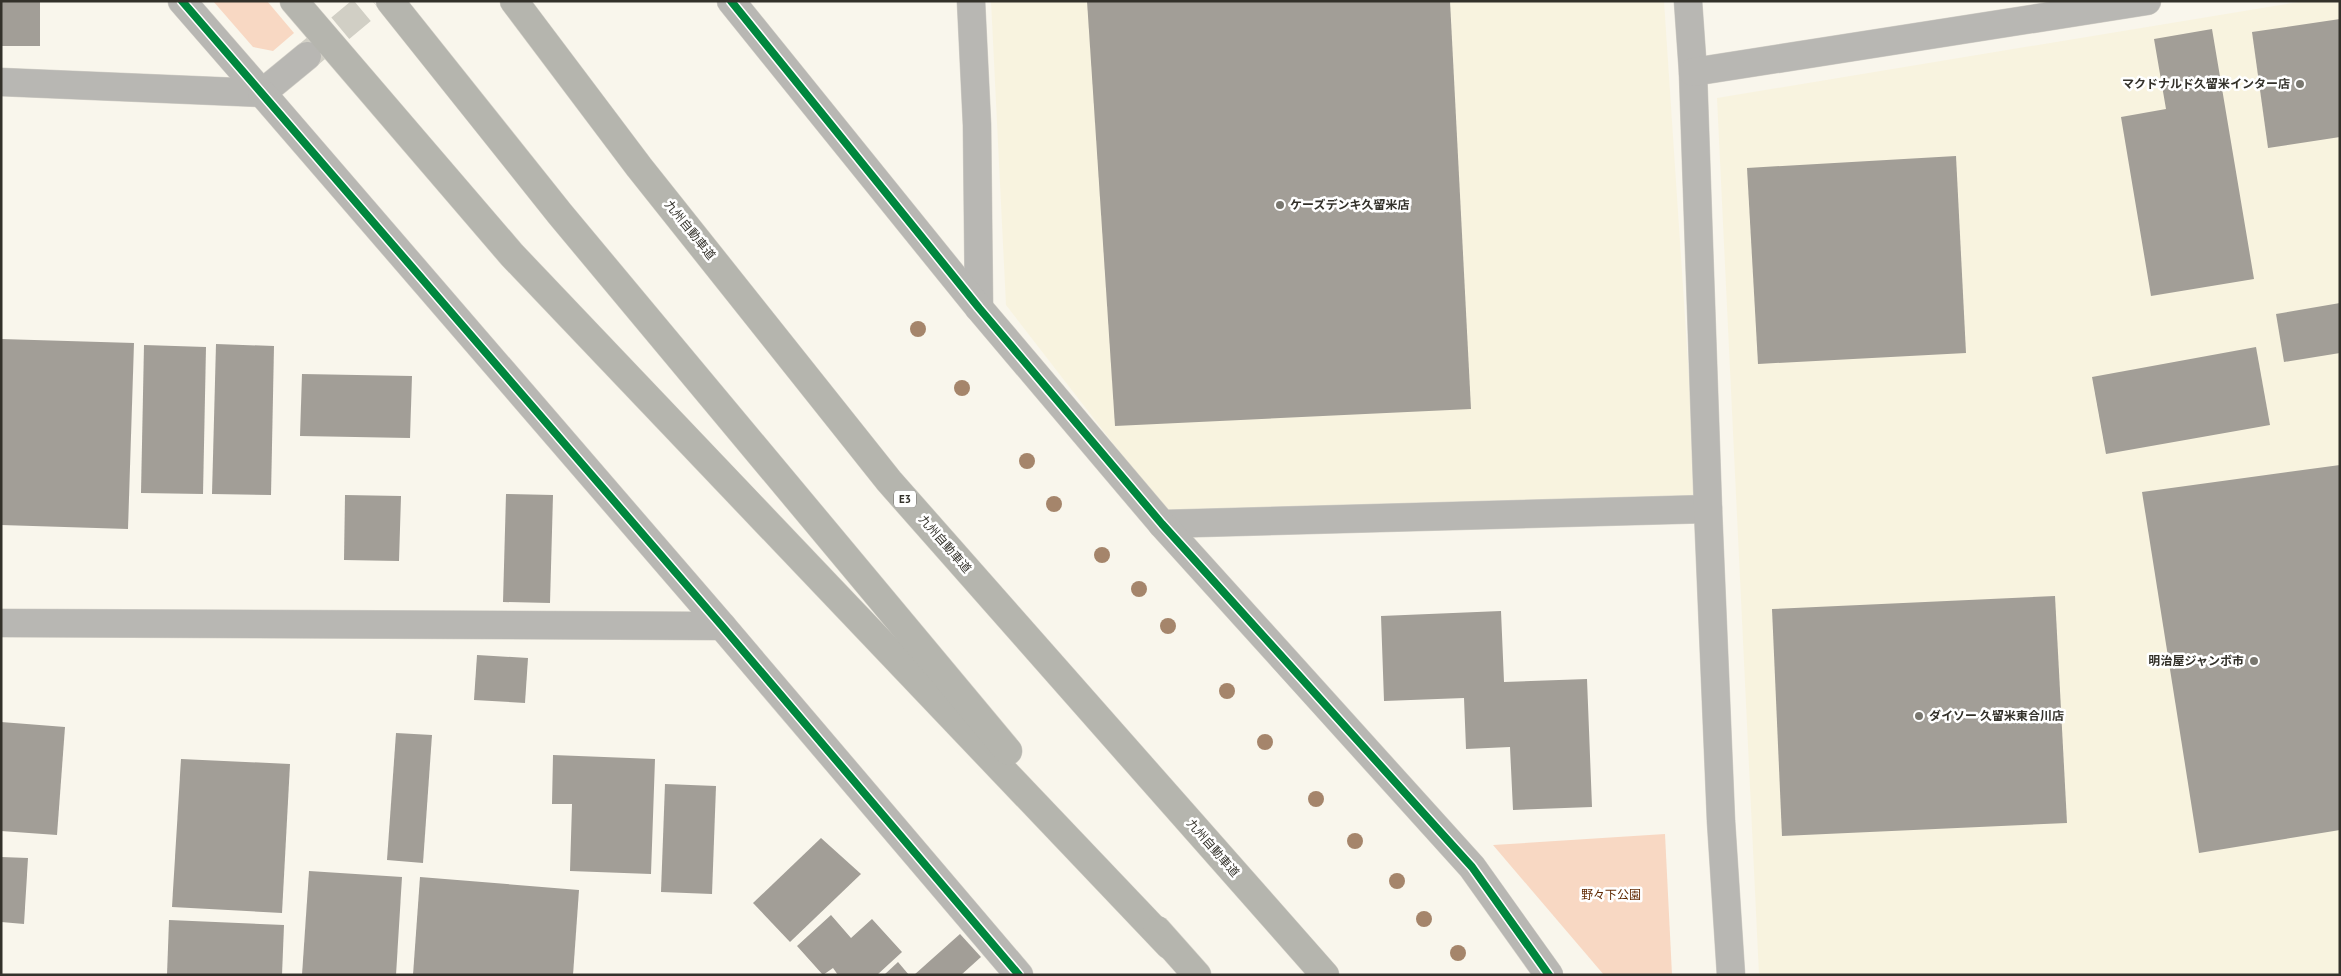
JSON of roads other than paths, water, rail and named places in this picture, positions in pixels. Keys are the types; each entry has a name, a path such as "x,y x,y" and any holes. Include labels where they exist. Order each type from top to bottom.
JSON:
{"highway":[{"path":"294,1 512,255 1197,975"},
{"path":"390,1 560,214 1169,944"},
{"name":"九州自動車道","path":"514,1 639,167 889,481 1324,975"}],"street":[{"path":"182,1 722,626 1019,975"},
{"path":"731,1 979,308 1162,524 1472,867 1550,975"},
{"path":"971,1 977,125 979,308"},
{"path":"1688,1 1693,72 1720,811 1731,975"},
{"path":"1693,72 2147,1"},
{"path":"1,82 262,93 307,56"},
{"path":"1162,524 1708,509"},
{"path":"1,623 722,626"}],"tunnel":[{"path":"308,55 373,1"}],"place":[{"name":"マクドナルド久留米インター店","path":"2300,84"},
{"name":"ケーズデンキ久留米店","path":"1280,205"},
{"name":"明治屋ジャンボ市","path":"2254,661"},
{"name":"ダイソー 久留米東合川店","path":"1919,716"}],"park label":[{"name":"野々下公園","path":"1611,895"}]}
